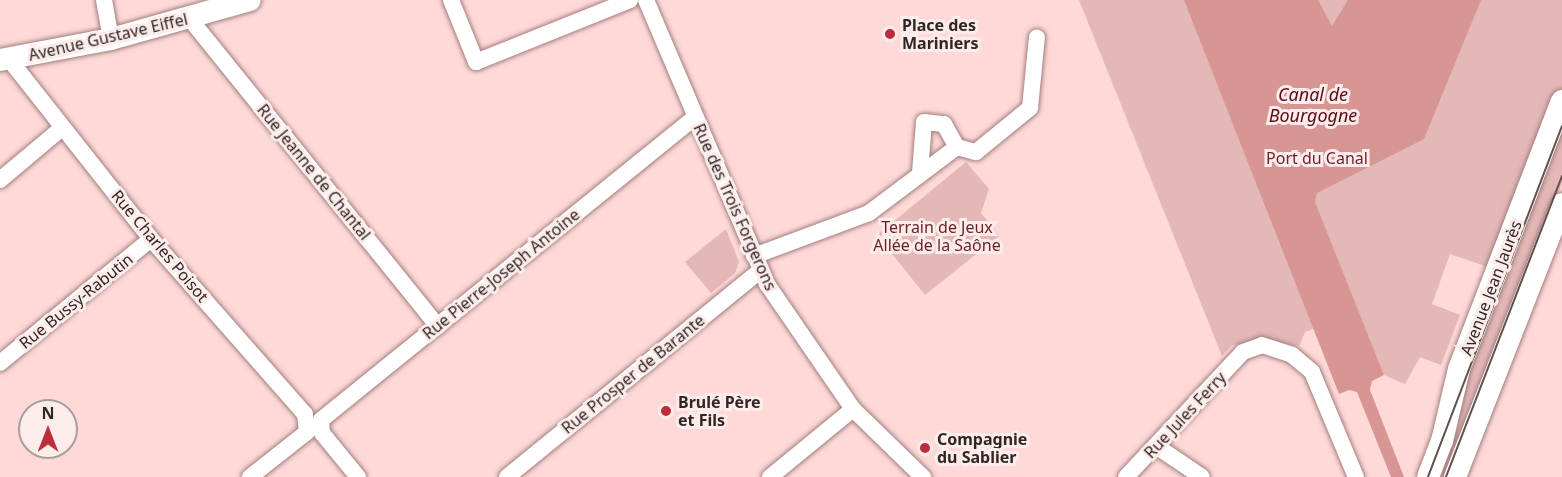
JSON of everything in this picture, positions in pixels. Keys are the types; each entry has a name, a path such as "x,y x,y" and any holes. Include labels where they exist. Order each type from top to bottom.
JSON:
{"main road":[{"name":"Avenue Gustave Eiffel","path":"5,60 111,39 190,19 250,0"},
{"name":"Avenue Jean Jaurès","path":"1428,477 1460,369 1562,101"},
{"name":"Avenue Jean Jaurès","path":"1455,477 1562,204"}],"street":[{"path":"104,0 111,39"},
{"path":"452,0 476,62 630,0"},
{"name":"Rue des Trois Forgerons","path":"646,0 757,264 853,409 923,477"},
{"name":"Rue Jeanne de Chantal","path":"190,19 438,326"},
{"path":"920,173 924,122 945,124 957,147 976,152 1030,108 1037,37"},
{"name":"Rue Charles Poisot","path":"5,60 151,239 305,414 315,434 358,477"},
{"name":"Rue Pierre-Joseph Antoine","path":"315,434 321,420 694,118"},
{"path":"0,180 62,128"},
{"name":"Rue Prosper de Barante","path":"507,477 757,264 869,213 957,147"},
{"name":"Rue Bussy-Rabutin","path":"0,363 151,239"},
{"name":"Rue Jules Ferry","path":"1126,477 1243,352 1262,345 1292,355 1312,372 1356,477"},
{"path":"770,477 853,409"},
{"path":"250,477 315,434"},
{"path":"1156,446 1202,477"}],"green space":[{"name":"Port du Canal","path":"1079,0 1562,0 1562,89 1494,269 1450,254 1432,304 1460,315 1441,365 1420,357 1405,384 1384,375 1358,311 1305,332 1299,346 1275,342 1232,345 1222,356"},
{"path":"1562,118 1562,183 1450,477 1433,477 1460,385"},
{"name":"Terrain de Jeux Allée de la Saône","path":"966,162 989,189 981,213 999,236 925,295 877,235"},
{"path":"726,229 739,262 735,273 711,293 685,262"}],"water":[{"name":"Canal de Bourgogne","path":"1184,0 1318,0 1332,26 1348,0 1481,0 1424,139 1317,193 1315,202 1384,375 1372,381 1370,390 1404,477 1391,477 1357,392 1349,390 1339,394"}],"tram line":[{"path":"1428,477 1562,127"},
{"path":"1446,477 1562,177"}],"place":[{"name":"Place des Mariniers","path":"890,34"},
{"name":"Brulé Père et Fils","path":"666,411"},
{"name":"Compagnie du Sablier","path":"925,448"}]}
